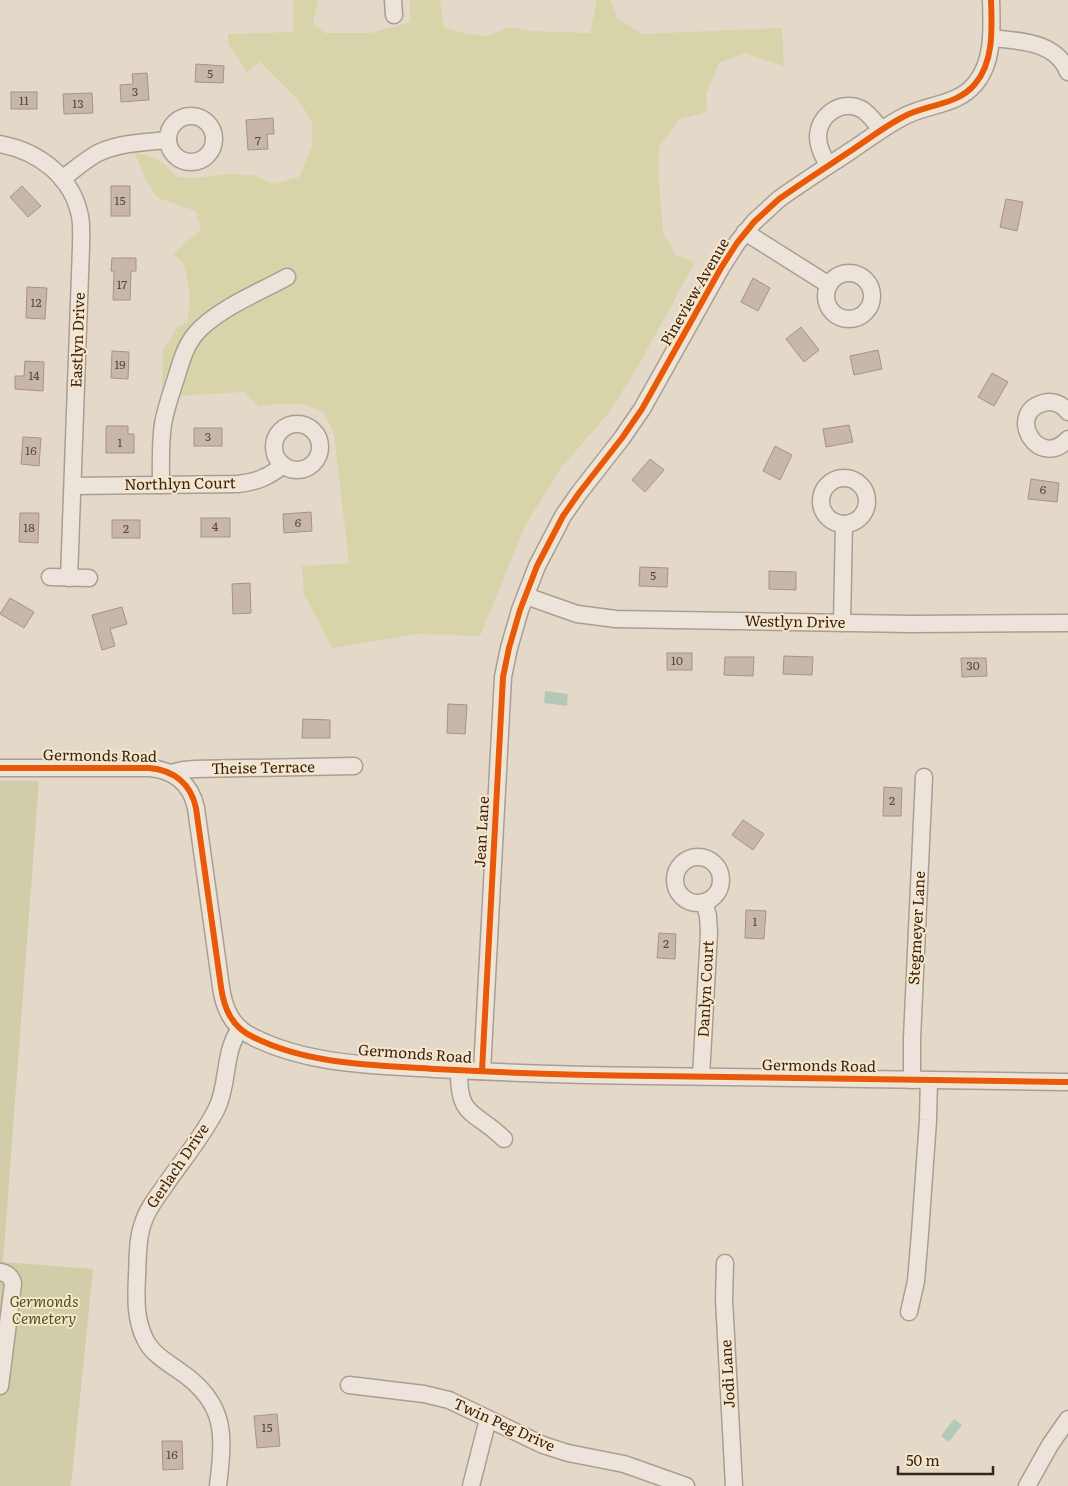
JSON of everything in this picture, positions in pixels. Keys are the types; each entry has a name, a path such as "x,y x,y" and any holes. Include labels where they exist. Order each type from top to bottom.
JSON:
{"street":[{"name":"Pineview Avenue","path":"526,596 541,559 563,516 578,493 638,416 721,268 745,232 779,199 881,130 908,114 952,100 970,89 983,72 988,56 991,38 991,0"},
{"path":"991,38 1022,41 1047,48 1059,56 1068,72"},
{"path":"828,165 820,149 818,135 822,121 830,112 843,107 856,107 868,114 881,130"},
{"path":"62,179 90,158 106,150 130,144 168,140"},
{"name":"Eastlyn Drive","path":"0,144 32,154 46,163 62,179 71,192 78,209 81,232 69,578"},
{"path":"745,232 829,285"},
{"path":"161,485 163,424 182,358 189,344 200,329 215,317 236,303 287,277"},
{"path":"1068,412 1061,405 1054,403 1042,404 1035,407 1030,413 1026,424 1030,438 1041,447 1056,447 1068,439"},
{"name":"Northlyn Court","path":"73,486 224,485 247,483 267,476 283,465"},
{"path":"842,623 844,524"},
{"path":"50,577 89,578"},
{"name":"Westlyn Drive","path":"526,596 577,614 606,619 948,624 1068,623"},
{"name":"Jean Lane","path":"482,1071 504,677 508,648 526,596"},
{"name":"Theise Terrace","path":"171,773 196,769 354,766"},
{"name":"Germonds Road","path":"0,768 149,768 171,773 186,784 195,802 222,995 229,1016 240,1029 250,1036 271,1045 325,1059 374,1065 553,1075 1068,1082"},
{"name":"Stegmeyer Lane","path":"912,1080 912,1030 924,777"},
{"name":"Danlyn Court","path":"701,1076 709,933 708,916 704,902"},
{"name":"Gerlach Drive","path":"218,1486 222,1434 217,1415 197,1384 160,1357 149,1346 142,1333 137,1316 136,1294 140,1233 144,1219 217,1107 225,1082 231,1044 240,1029"},
{"path":"459,1070 461,1100 467,1110 493,1128 504,1139"},
{"path":"909,1312 916,1281 928,1120 929,1080"},
{"name":"Jodi Lane","path":"725,1263 724,1299 734,1486"},
{"path":"0,1272 7,1274 13,1284 0,1386"},
{"name":"Twin Peg Drive","path":"349,1385 436,1396 449,1400 542,1445 568,1453 624,1464 686,1486"},
{"path":"471,1486 488,1419"},
{"path":"1027,1486 1068,1419"}],"shaded area":[{"path":"293,0 318,0 313,23 325,33 371,33 410,22 410,0 440,0 444,27 466,34 487,36 509,27 530,31 590,33 597,0 611,0 617,18 642,34 782,28 784,66 744,53 719,63 706,94 707,112 680,119 659,147 659,180 663,232 676,255 695,262 637,368 608,414 561,468 526,524 480,636 417,634 332,648 304,594 302,566 349,563 334,434 324,412 301,404 274,404 259,407 244,392 162,397 163,350 177,328 188,321 190,293 184,264 173,254 201,229 196,211 158,198 147,182 134,152 159,160 178,177 197,178 225,174 253,175 274,184 299,177 312,147 312,121 298,100 260,62 247,72 228,44 228,34 293,32"},
{"path":"545,691 568,694 567,706 544,703"},
{"path":"954,1419 962,1425 949,1442 941,1436"}],"green space":[{"name":"Germonds Cemetery","path":"0,781 39,781 3,1262 93,1269 71,1486 0,1486"}],"building":[{"path":"196,64 224,66 223,83 195,82"},
{"path":"147,73 149,100 121,102 120,85 133,84 132,74"},
{"path":"11,92 37,92 37,109 11,109"},
{"path":"92,93 93,113 64,114 63,94"},
{"path":"273,118 274,134 267,134 268,149 248,150 246,120"},
{"path":"22,186 41,206 28,217 10,197"},
{"path":"111,186 130,186 130,216 111,216"},
{"path":"1006,199 1023,202 1017,231 1000,227"},
{"path":"112,258 136,258 136,271 131,271 130,300 113,300 114,271 111,271"},
{"path":"753,278 770,288 758,311 741,302"},
{"path":"27,287 47,288 45,319 26,318"},
{"path":"801,327 819,350 804,362 786,339"},
{"path":"878,350 882,369 854,375 850,356"},
{"path":"112,351 129,352 128,379 111,378"},
{"path":"25,361 44,362 43,391 15,389 15,376 24,376"},
{"path":"992,373 1008,382 994,406 978,397"},
{"path":"849,425 853,442 826,447 823,429"},
{"path":"106,426 128,426 128,434 134,434 134,453 106,453"},
{"path":"194,428 222,428 222,446 194,446"},
{"path":"23,437 41,438 39,466 21,464"},
{"path":"775,446 792,455 780,480 763,471"},
{"path":"650,459 664,470 645,492 632,480"},
{"path":"1031,479 1059,483 1057,502 1028,499"},
{"path":"311,512 312,531 284,533 283,514"},
{"path":"20,513 39,513 38,543 19,542"},
{"path":"201,518 230,518 230,537 201,537"},
{"path":"112,520 140,520 140,538 112,538"},
{"path":"640,567 668,568 667,587 639,586"},
{"path":"769,571 796,572 796,590 769,589"},
{"path":"250,583 251,613 233,614 232,584"},
{"path":"10,598 34,612 24,628 0,614"},
{"path":"122,607 127,624 110,629 115,646 102,650 92,615"},
{"path":"667,653 692,653 692,670 667,670"},
{"path":"784,656 813,657 812,675 783,674"},
{"path":"725,657 754,657 753,676 724,675"},
{"path":"961,658 986,658 987,676 962,677"},
{"path":"448,704 467,705 465,734 447,733"},
{"path":"303,719 330,720 330,738 302,738"},
{"path":"884,787 902,788 901,816 883,816"},
{"path":"743,820 764,834 753,850 732,835"},
{"path":"746,910 766,911 764,939 745,938"},
{"path":"659,933 676,934 675,959 657,958"},
{"path":"277,1414 280,1446 257,1448 254,1416"},
{"path":"162,1441 182,1441 183,1469 163,1470"}],"cycle path":[{"path":"482,1071 503,677 520,610 537,566 563,516 642,409 737,243 754,222 779,199 883,128 912,113 950,101 968,91 981,75 989,55 991,44 991,0"},
{"path":"0,768 149,768 174,775 186,785 194,799 196,808 224,1003 234,1023 246,1033 274,1046 296,1053 342,1062 516,1073 1068,1082"}]}
